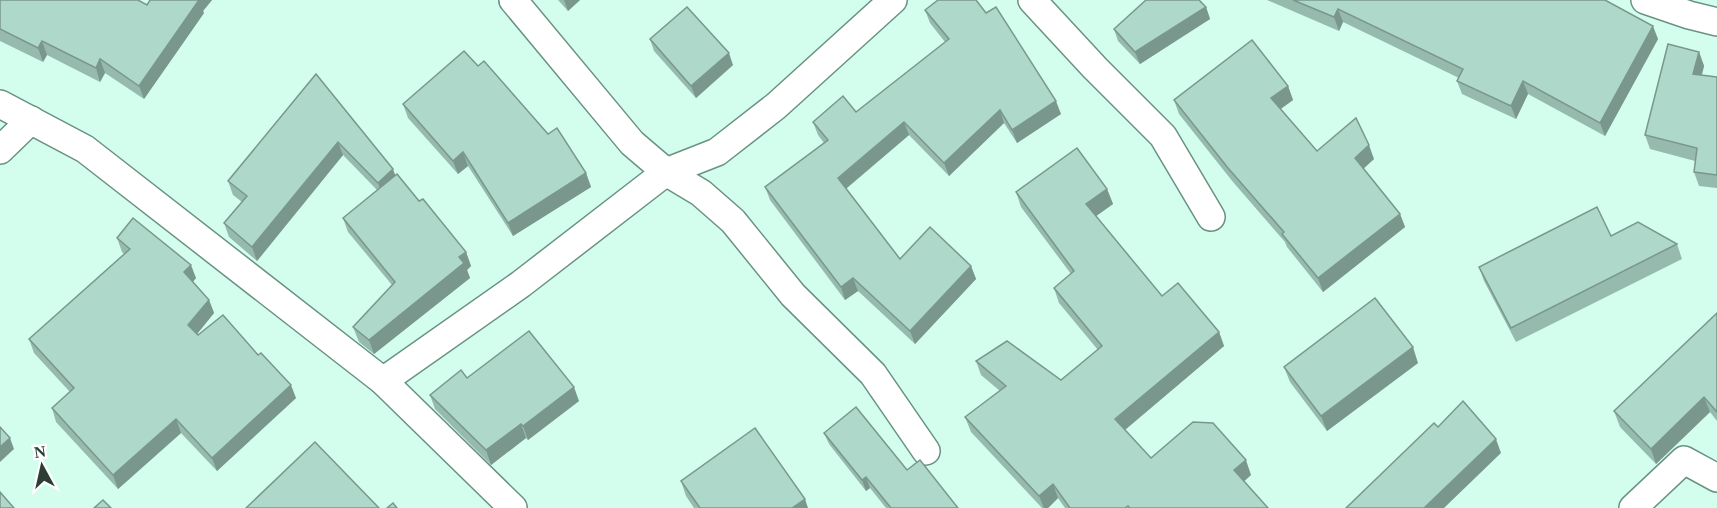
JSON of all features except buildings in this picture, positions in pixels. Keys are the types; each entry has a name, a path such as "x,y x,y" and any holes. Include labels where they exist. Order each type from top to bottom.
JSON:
{"street":[{"path":"513,0 632,143 666,172 701,193 733,221 793,295 873,374 926,451"},
{"path":"383,381 521,284 666,172 717,152 776,106 893,0"},
{"path":"1032,0 1095,68 1163,136 1211,217"},
{"path":"1645,0 1717,22"},
{"path":"0,104 85,149 383,381 513,508"},
{"path":"0,150 31,120"},
{"path":"1633,508 1684,460 1717,478"}]}
